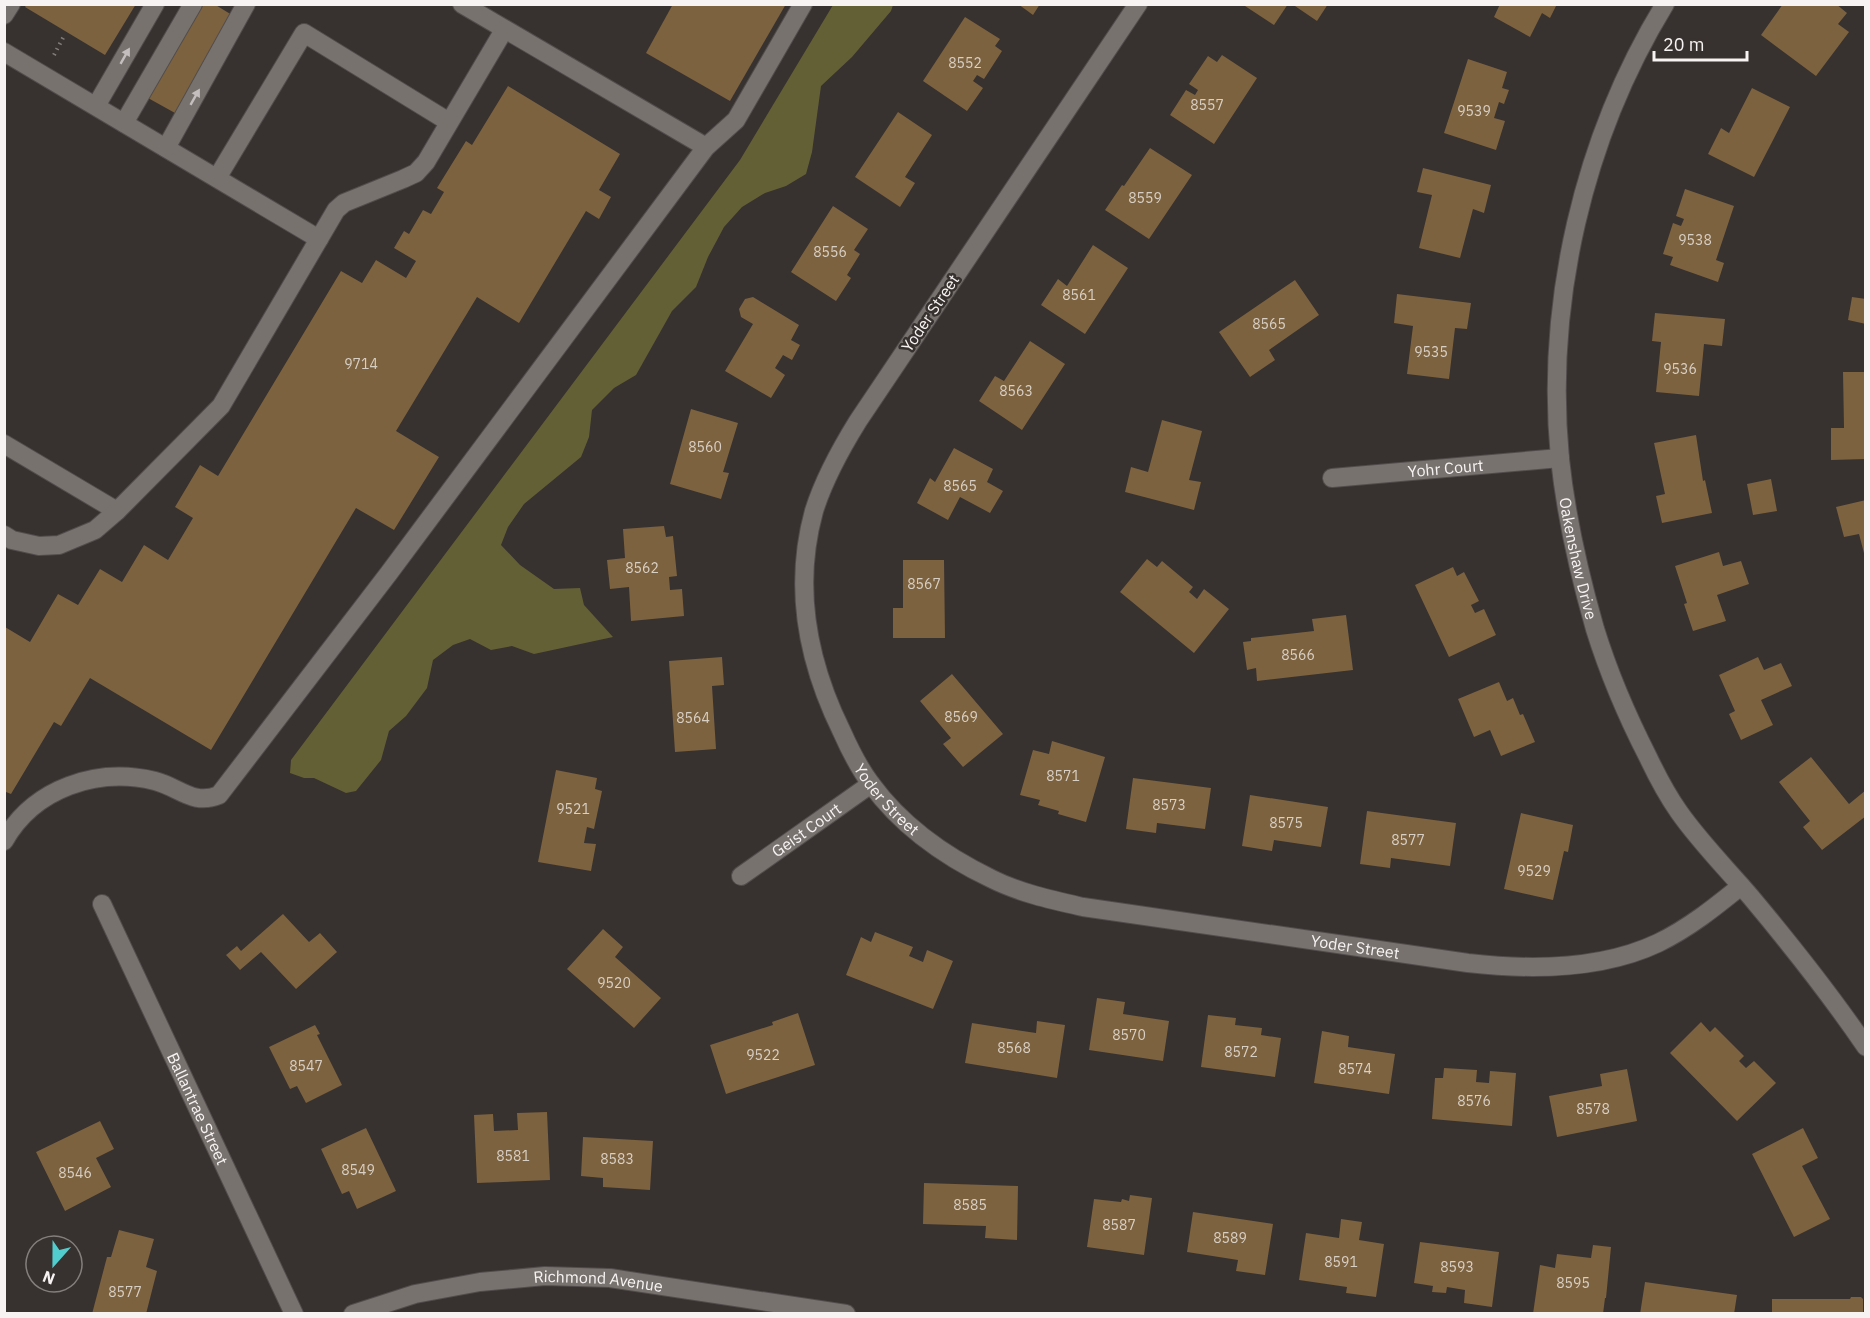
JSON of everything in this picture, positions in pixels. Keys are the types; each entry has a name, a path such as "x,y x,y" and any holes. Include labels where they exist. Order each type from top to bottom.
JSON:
{"street":[{"path":"4,15 11,4"},
{"path":"96,106 155,4"},
{"path":"124,123 193,4"},
{"path":"166,148 246,4"},
{"path":"462,4 706,147"},
{"path":"4,841 25,812 43,797 74,783 132,777 157,781 198,799 208,800 219,795 389,573 706,147 736,120 803,4"},
{"name":"Yoder Street","path":"1138,4 858,421 832,466 822,490 809,535 804,572 808,634 828,704 852,754 871,784 908,824 965,864 993,880 1051,900 1083,907 1479,964 1518,966 1579,964 1641,950 1685,929 1741,886"},
{"name":"Oakenshaw Drive","path":"1665,4 1635,58 1607,121 1581,200 1562,309 1558,412 1560,458 1574,548 1590,611 1618,696 1660,782 1679,812 1816,977 1866,1047"},
{"path":"7,542 39,546 60,545 95,530 117,511 221,406 336,210 344,203 416,173 426,162 504,30"},
{"path":"217,178 304,33 449,122"},
{"path":"4,52 319,239"},
{"path":"4,444 117,511"},
{"name":"Yohr Court","path":"1332,478 1560,458"},
{"name":"Geist Court","path":"741,876 871,784"},
{"name":"Ballantrae Street","path":"102,904 294,1314"},
{"name":"Richmond Avenue","path":"353,1314 416,1294 480,1282 545,1276 610,1278 846,1314"}],"shaded area":[{"path":"833,5 893,5 891,11 852,57 821,86 812,152 806,174 786,186 765,193 742,207 724,227 708,257 696,287 672,311 636,375 614,388 592,410 589,437 581,457 524,504 508,527 501,545 520,565 554,589 580,588 584,605 613,637 534,654 512,646 491,650 470,639 453,645 433,660 427,688 406,716 389,731 381,760 356,791 346,793 314,778 304,778 290,773 291,760 740,160"}],"building":[{"path":"27,4 136,4 105,55 25,7"},
{"path":"202,4 214,4 232,15 175,113 148,98"},
{"path":"673,4 786,4 730,101 646,53"},
{"path":"1018,4 1040,4 1033,15"},
{"path":"1247,4 1288,4 1274,25 1245,6"},
{"path":"1292,4 1328,4 1317,21"},
{"path":"1500,4 1557,4 1550,18 1542,13 1530,37 1494,17"},
{"path":"1783,4 1836,4 1847,13 1838,24 1849,32 1816,76 1761,35"},
{"path":"965,17 1000,39 995,46 1002,51 984,79 977,75 973,81 983,88 967,111 923,81"},
{"path":"1222,55 1257,78 1214,144 1170,115 1186,90 1195,95 1198,90 1189,84 1208,56 1217,62"},
{"path":"1468,59 1507,72 1502,88 1509,90 1504,104 1499,102 1494,118 1505,121 1496,150 1444,133"},
{"path":"508,86 620,154 599,190 611,197 599,219 586,211 519,323 477,297 396,431 439,457 394,530 356,508 211,750 90,678 61,726 54,722 11,794 6,792 5,794 5,627 30,642 58,594 78,605 100,569 122,582 144,545 168,560 193,518 175,507 200,465 218,476 341,271 362,283 376,260 406,278 416,261 394,248 404,231 409,234 423,210 431,214 444,192 437,188 466,141 472,145"},
{"path":"1752,88 1790,107 1754,177 1708,154 1721,128 1729,133"},
{"path":"898,112 932,135 905,177 915,183 900,207 855,177"},
{"path":"1150,148 1192,175 1149,239 1105,210"},
{"path":"1423,168 1491,185 1484,213 1473,209 1460,258 1419,248 1432,195 1417,192"},
{"path":"1685,189 1734,206 1716,260 1724,263 1718,282 1670,265 1673,257 1663,254 1673,223 1681,226 1684,219 1676,216"},
{"path":"833,206 868,229 854,250 860,254 847,275 851,278 836,301 791,272"},
{"path":"1093,245 1128,268 1085,334 1041,305 1058,279 1067,286"},
{"path":"1295,280 1319,315 1269,350 1275,360 1250,377 1219,332"},
{"path":"1397,294 1471,303 1467,329 1455,328 1449,379 1407,374 1413,326 1394,323"},
{"path":"753,297 799,325 791,340 800,345 792,360 783,355 775,368 785,375 771,398 725,371 753,324 741,317 739,309 745,299"},
{"path":"1852,297 1866,299 1866,324 1848,320"},
{"path":"1655,313 1725,319 1722,346 1704,344 1699,396 1656,392 1661,342 1652,341"},
{"path":"1030,341 1065,364 1022,430 979,401 995,376 1004,381"},
{"path":"1843,372 1866,372 1866,459 1831,460 1831,428 1844,428"},
{"path":"691,409 738,423 723,472 729,473 721,499 670,484"},
{"path":"1162,420 1202,431 1189,480 1201,482 1194,510 1125,492 1131,467 1148,472"},
{"path":"1696,435 1703,481 1705,480 1712,513 1662,523 1656,496 1665,494 1654,443"},
{"path":"954,448 993,469 987,482 1003,491 990,513 960,497 948,520 917,503 930,478 935,482"},
{"path":"1771,479 1777,511 1753,515 1747,484"},
{"path":"1866,500 1865,557 1859,534 1844,537 1836,507"},
{"path":"664,526 666,537 673,536 677,576 669,577 670,590 682,589 684,616 631,621 629,587 610,589 607,560 625,558 623,529"},
{"path":"1719,552 1723,566 1741,561 1749,584 1717,595 1726,621 1693,631 1675,566"},
{"path":"1147,559 1157,567 1162,561 1193,587 1189,592 1197,599 1204,589 1229,609 1194,653 1120,592"},
{"path":"903,560 944,560 945,638 893,638 893,608 903,608"},
{"path":"1453,567 1457,576 1464,572 1479,601 1471,605 1475,613 1484,609 1496,635 1449,657 1415,585"},
{"path":"1346,615 1353,670 1257,681 1256,668 1247,670 1243,642 1251,641 1251,638 1314,631 1312,619"},
{"path":"722,657 724,685 712,686 716,749 675,752 669,661"},
{"path":"1758,657 1764,670 1781,663 1792,686 1761,700 1773,725 1741,740 1729,714 1735,711 1719,675"},
{"path":"952,674 1003,734 963,767 943,744 951,738 920,701"},
{"path":"1499,682 1507,701 1513,698 1520,715 1523,714 1535,742 1501,756 1490,730 1474,737 1458,699"},
{"path":"1052,741 1105,757 1086,822 1058,814 1059,811 1038,805 1040,800 1020,795 1033,750 1049,754"},
{"path":"1811,757 1849,804 1866,790 1866,816 1822,850 1803,827 1810,821 1779,782"},
{"path":"556,770 597,778 595,789 602,791 594,829 587,827 584,843 596,844 591,871 538,862"},
{"path":"1133,778 1211,788 1205,829 1157,823 1156,833 1126,829"},
{"path":"1250,795 1328,807 1321,847 1274,840 1272,851 1242,846"},
{"path":"1367,811 1456,823 1450,866 1391,858 1390,868 1360,864"},
{"path":"1521,813 1573,825 1568,852 1564,851 1553,900 1504,889"},
{"path":"283,914 309,942 320,933 337,952 296,989 261,952 240,970 226,955 237,946 241,951"},
{"path":"603,929 623,947 615,957 661,998 634,1028 567,969"},
{"path":"875,932 913,947 909,956 923,962 927,950 953,961 933,1009 846,975 861,937 871,942"},
{"path":"1097,998 1125,1002 1123,1014 1169,1021 1163,1061 1089,1050"},
{"path":"798,1013 815,1065 726,1094 710,1045 773,1025 772,1022"},
{"path":"1208,1015 1236,1018 1235,1025 1262,1028 1261,1035 1281,1038 1275,1077 1201,1067"},
{"path":"1037,1021 1065,1025 1057,1078 965,1063 972,1023 1036,1033"},
{"path":"1701,1022 1710,1032 1715,1027 1744,1056 1739,1061 1746,1068 1754,1061 1776,1083 1737,1121 1670,1053"},
{"path":"315,1025 320,1034 317,1035 342,1085 306,1103 297,1086 290,1089 269,1047"},
{"path":"1322,1031 1349,1036 1348,1047 1395,1054 1389,1094 1314,1083"},
{"path":"1444,1068 1477,1070 1476,1082 1489,1083 1490,1071 1516,1073 1512,1126 1432,1119 1435,1078 1443,1078"},
{"path":"1627,1069 1637,1121 1557,1137 1549,1096 1602,1086 1600,1074"},
{"path":"547,1112 550,1180 477,1183 474,1115 493,1114 494,1131 518,1130 517,1113"},
{"path":"100,1121 114,1149 96,1158 111,1187 65,1211 36,1152"},
{"path":"366,1128 396,1191 357,1209 349,1191 342,1194 321,1149"},
{"path":"1803,1128 1818,1158 1802,1166 1830,1219 1794,1237 1752,1154"},
{"path":"583,1137 653,1141 650,1190 603,1187 603,1178 581,1176"},
{"path":"924,1183 1018,1186 1017,1240 985,1238 986,1226 923,1224"},
{"path":"1130,1195 1152,1198 1144,1255 1087,1247 1094,1199 1121,1202 1122,1199 1129,1201"},
{"path":"1193,1212 1273,1224 1265,1275 1236,1271 1238,1260 1187,1252"},
{"path":"1341,1219 1362,1222 1359,1240 1384,1244 1376,1297 1346,1293 1347,1287 1299,1280 1306,1233 1339,1238"},
{"path":"119,1230 154,1239 146,1267 157,1271 146,1314 92,1314 107,1257 111,1257"},
{"path":"1420,1242 1499,1252 1492,1307 1464,1303 1465,1290 1447,1287 1446,1293 1432,1292 1433,1286 1414,1283"},
{"path":"1593,1245 1611,1247 1603,1314 1533,1314 1540,1265 1555,1268 1557,1254 1591,1258"},
{"path":"1645,1282 1737,1295 1734,1314 1640,1314"},
{"path":"1851,1297 1863,1299 1863,1314 1772,1314 1772,1299 1850,1299"}]}
